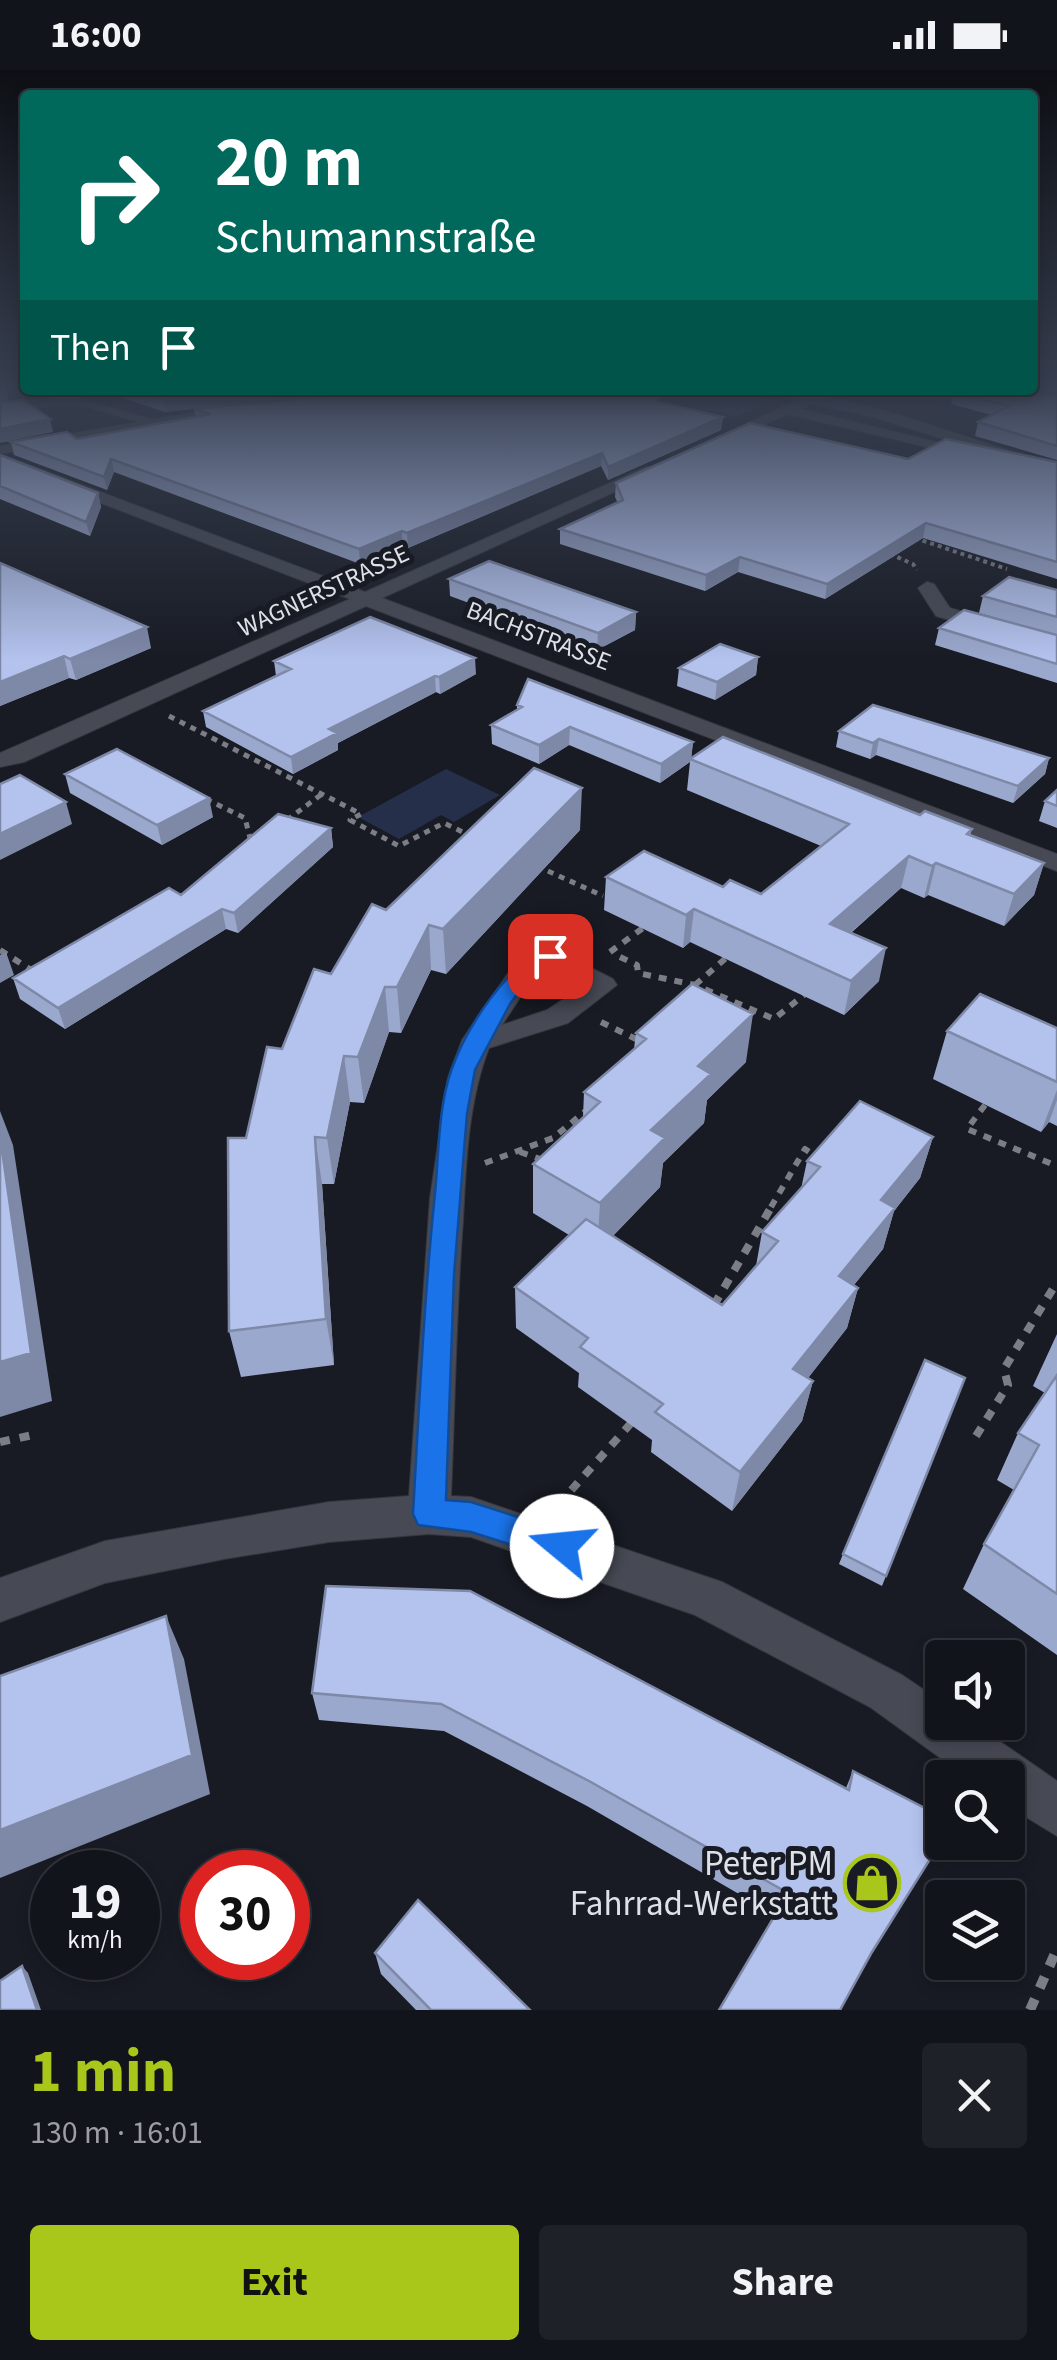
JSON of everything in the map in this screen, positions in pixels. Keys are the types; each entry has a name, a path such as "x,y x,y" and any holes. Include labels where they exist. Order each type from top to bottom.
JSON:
{"street":[{"name":"BACHSTRASSE","path":"51,479 1057,863"},
{"name":"WAGNERSTRASSE","path":"4,761 632,479"},
{"path":"927,588 943,612 1057,646"},
{"path":"429,1514 440,1275 460,1085 477,1040 519,978 550,956 603,985 561,1018 532,1029 477,1040"},
{"path":"0,1600 106,1562 330,1522 429,1514 471,1517 706,1597 886,1692 1057,1811"}],"path":[{"path":"910,537 1008,569"},
{"path":"896,544 882,551 914,564 927,588"},
{"path":"158,711 360,814 350,820 400,846 444,823 479,840"},
{"path":"194,794 246,818 252,847"},
{"path":"280,826 322,794"},
{"path":"239,857 266,837"},
{"path":"532,864 604,896"},
{"path":"610,952 643,928"},
{"path":"596,946 637,965 638,974 694,985 774,1019 804,995"},
{"path":"0,950 40,975"},
{"path":"694,985 726,958"},
{"path":"574,1008 654,1048"},
{"path":"450,1172 553,1138 600,1100"},
{"path":"985,1105 967,1130 1057,1166"},
{"path":"710,1312 805,1149 830,1166"},
{"path":"519,1152 557,1165"},
{"path":"765,1217 777,1225"},
{"path":"976,1436 1008,1386 1004,1369 1057,1282"},
{"path":"718,1297 731,1305"},
{"path":"532,1536 635,1419"},
{"path":"0,1442 33,1435"},
{"path":"1030,2010 1057,1950"}],"shaded area":[{"path":"446,769 500,795 454,822 441,815 399,839 358,817"}],"building":[{"path":"0,479 61,479 98,493 86,522 0,486"},
{"path":"165,479 540,479 359,549"},
{"path":"626,479 1057,479 1057,562 926,523 827,584 740,557 706,575 560,529 623,500 616,483"},
{"path":"489,561 636,612 598,633 449,579"},
{"path":"0,563 147,627 0,682"},
{"path":"1009,577 1057,590 1057,617 983,596"},
{"path":"964,610 1057,635 1057,664 939,628"},
{"path":"370,617 475,658 329,729 337,733 291,757 203,711 291,669 274,661"},
{"path":"720,644 758,657 717,682 679,668"},
{"path":"528,679 693,742 661,764 570,727 539,745 491,725 522,707 517,705"},
{"path":"873,705 1049,758 1018,786 879,739 873,743 839,731"},
{"path":"723,737 920,815 925,811 972,829 967,834 1044,863 1014,894 909,856 830,924 886,948 851,981 694,909 686,915 606,877 644,851 723,887 730,880 761,894 849,824 690,759"},
{"path":"117,749 209,798 157,825 65,774"},
{"path":"534,768 582,788 443,929 429,925 397,987 385,987 358,1057 344,1056 327,1138 315,1137 326,1319 229,1331 228,1138 246,1138 267,1047 282,1049 314,969 331,974 372,904 386,910"},
{"path":"20,775 66,802 0,834 0,784"},
{"path":"1057,790 1057,806 1045,801"},
{"path":"278,814 331,828 234,913 222,909 58,1008 13,978 169,888 181,895"},
{"path":"692,984 753,1014 698,1066 711,1074 651,1130 665,1138 600,1203 533,1164 600,1102 584,1092 646,1039 636,1033"},
{"path":"980,994 1057,1028 1057,1082 947,1031"},
{"path":"860,1101 933,1137 881,1200 895,1208 839,1276 858,1288 793,1369 813,1381 740,1472 655,1412 663,1404 580,1347 588,1338 515,1287 586,1219 722,1305 778,1241 762,1232 820,1167 807,1161"},
{"path":"0,1136 31,1353 0,1362"},
{"path":"925,1360 965,1378 886,1576 843,1554"},
{"path":"1057,1375 1057,1594 984,1544 1039,1445 1018,1433"},
{"path":"326,1586 470,1591 849,1790 853,1771 925,1808 925,1860 930,1860 840,2010 719,2010 788,1893 589,1781 441,1704 312,1693"},
{"path":"166,1616 192,1755 0,1830 0,1676"},
{"path":"418,1900 530,2010 431,2010 375,1953"},
{"path":"22,1966 37,2010 0,2010 0,1981"}],"place":[{"name":"Peter PM Fahrrad-Werkstatt","path":"872,1883"}],"route":[{"path":"550,956 519,978 500,1001 463,1070 455,1114 440,1275 429,1514 471,1517 562,1546"}]}
